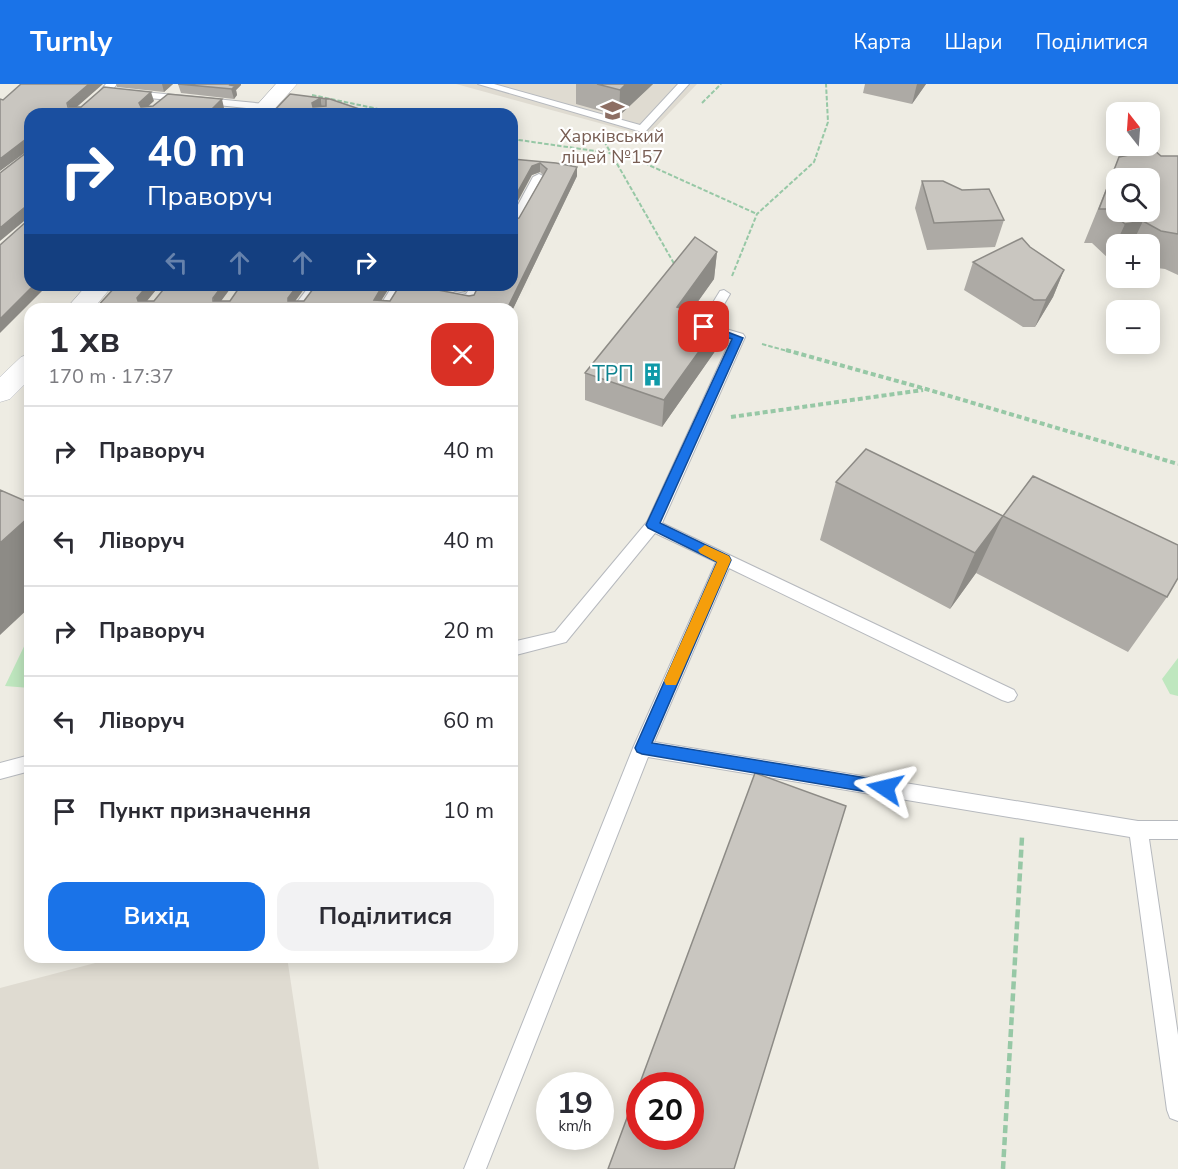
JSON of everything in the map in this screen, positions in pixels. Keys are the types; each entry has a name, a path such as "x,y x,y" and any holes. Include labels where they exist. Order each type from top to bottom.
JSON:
{"street":[{"path":"265,108 285,86"},
{"path":"84,303 96,291"},
{"path":"0,393 24,369"}],"lane":[{"path":"158,106 182,84"},
{"path":"483,84 642,129 684,84"},
{"path":"95,99 108,87 240,108"},
{"path":"518,215 539,177"},
{"path":"440,293 465,303"},
{"path":"518,648 560,637 653,525 738,338 704,327 724,294"},
{"path":"653,525 1008,695"},
{"path":"475,1169 642,748 725,560"},
{"path":"642,748 1138,830 1178,830"},
{"path":"0,771 24,765"},
{"path":"1138,830 1178,1110"}],"path":[{"path":"697,107 721,84"},
{"path":"609,153 688,286 724,294 757,214 814,162 828,122 826,84"},
{"path":"285,86 377,108"},
{"path":"518,140 609,153 642,162 757,214"},
{"path":"642,162 658,146"},
{"path":"738,338 926,389 1178,464"},
{"path":"700,421 926,389"},
{"path":"1003,1169 1024,811"}],"shaded area":[{"name":"Харківський ліцей №157","path":"456,84 697,84 647,136"},
{"path":"95,963 288,963 319,1169 0,1169 0,988"}],"green space":[{"path":"24,646 24,688 5,686"},
{"path":"1178,658 1178,696 1170,694 1162,679"}],"building":[{"path":"21,84 89,84 67,103 68,107 81,107 104,87 151,92 139,103 141,107 153,106 168,94 222,99 213,108 24,108 24,141 0,159 0,99 3,100"},
{"path":"178,84 231,84 235,86 232,89"},
{"path":"597,84 626,84 620,90"},
{"path":"290,94 330,99 356,108 277,108","holes":["321,98 326,99 326,106 313,107 312,103"]},
{"path":"24,154 24,208 0,228 0,173"},
{"path":"1124,156 1178,156 1178,234 1161,231 1145,222 1160,222 1160,168 1115,168 1119,157"},
{"path":"518,160 577,167 518,287 518,218 547,169 540,163 532,166 518,191"},
{"path":"922,181 943,181 962,190 989,189 1004,220 934,223"},
{"path":"1106,191 1106,209 1099,209"},
{"path":"24,224 24,291 28,291 0,319 0,245"},
{"path":"695,237 717,252 677,307 721,321 664,400 585,373"},
{"path":"1022,238 1030,247 1064,270 1046,300 1034,300 973,262"},
{"path":"112,291 143,291 137,298 138,301 154,301 162,291 218,291 213,301 230,301 237,291 293,291 288,301 304,301 312,291 379,291 374,300 390,301 396,291 443,291 474,295 476,291 516,291 510,303 100,303"},
{"path":"866,449 1003,516 975,553 836,482"},
{"path":"1033,476 1178,545 1178,578 1167,597 1003,516"},
{"path":"0,490 24,500 24,521 0,543"},
{"path":"755,773 846,806 734,1169 608,1169 626,1121 626,1150 704,1150 704,1072 644,1072"}],"slow traffic":[{"path":"671,681 725,560 705,550"}],"place":[{"name":"Харківський ліцей №157","path":"612,110"},
{"name":"ТРП","path":"652,374"}],"route":[{"path":"704,327 738,338 653,525 725,560 642,748 885,788"}]}
